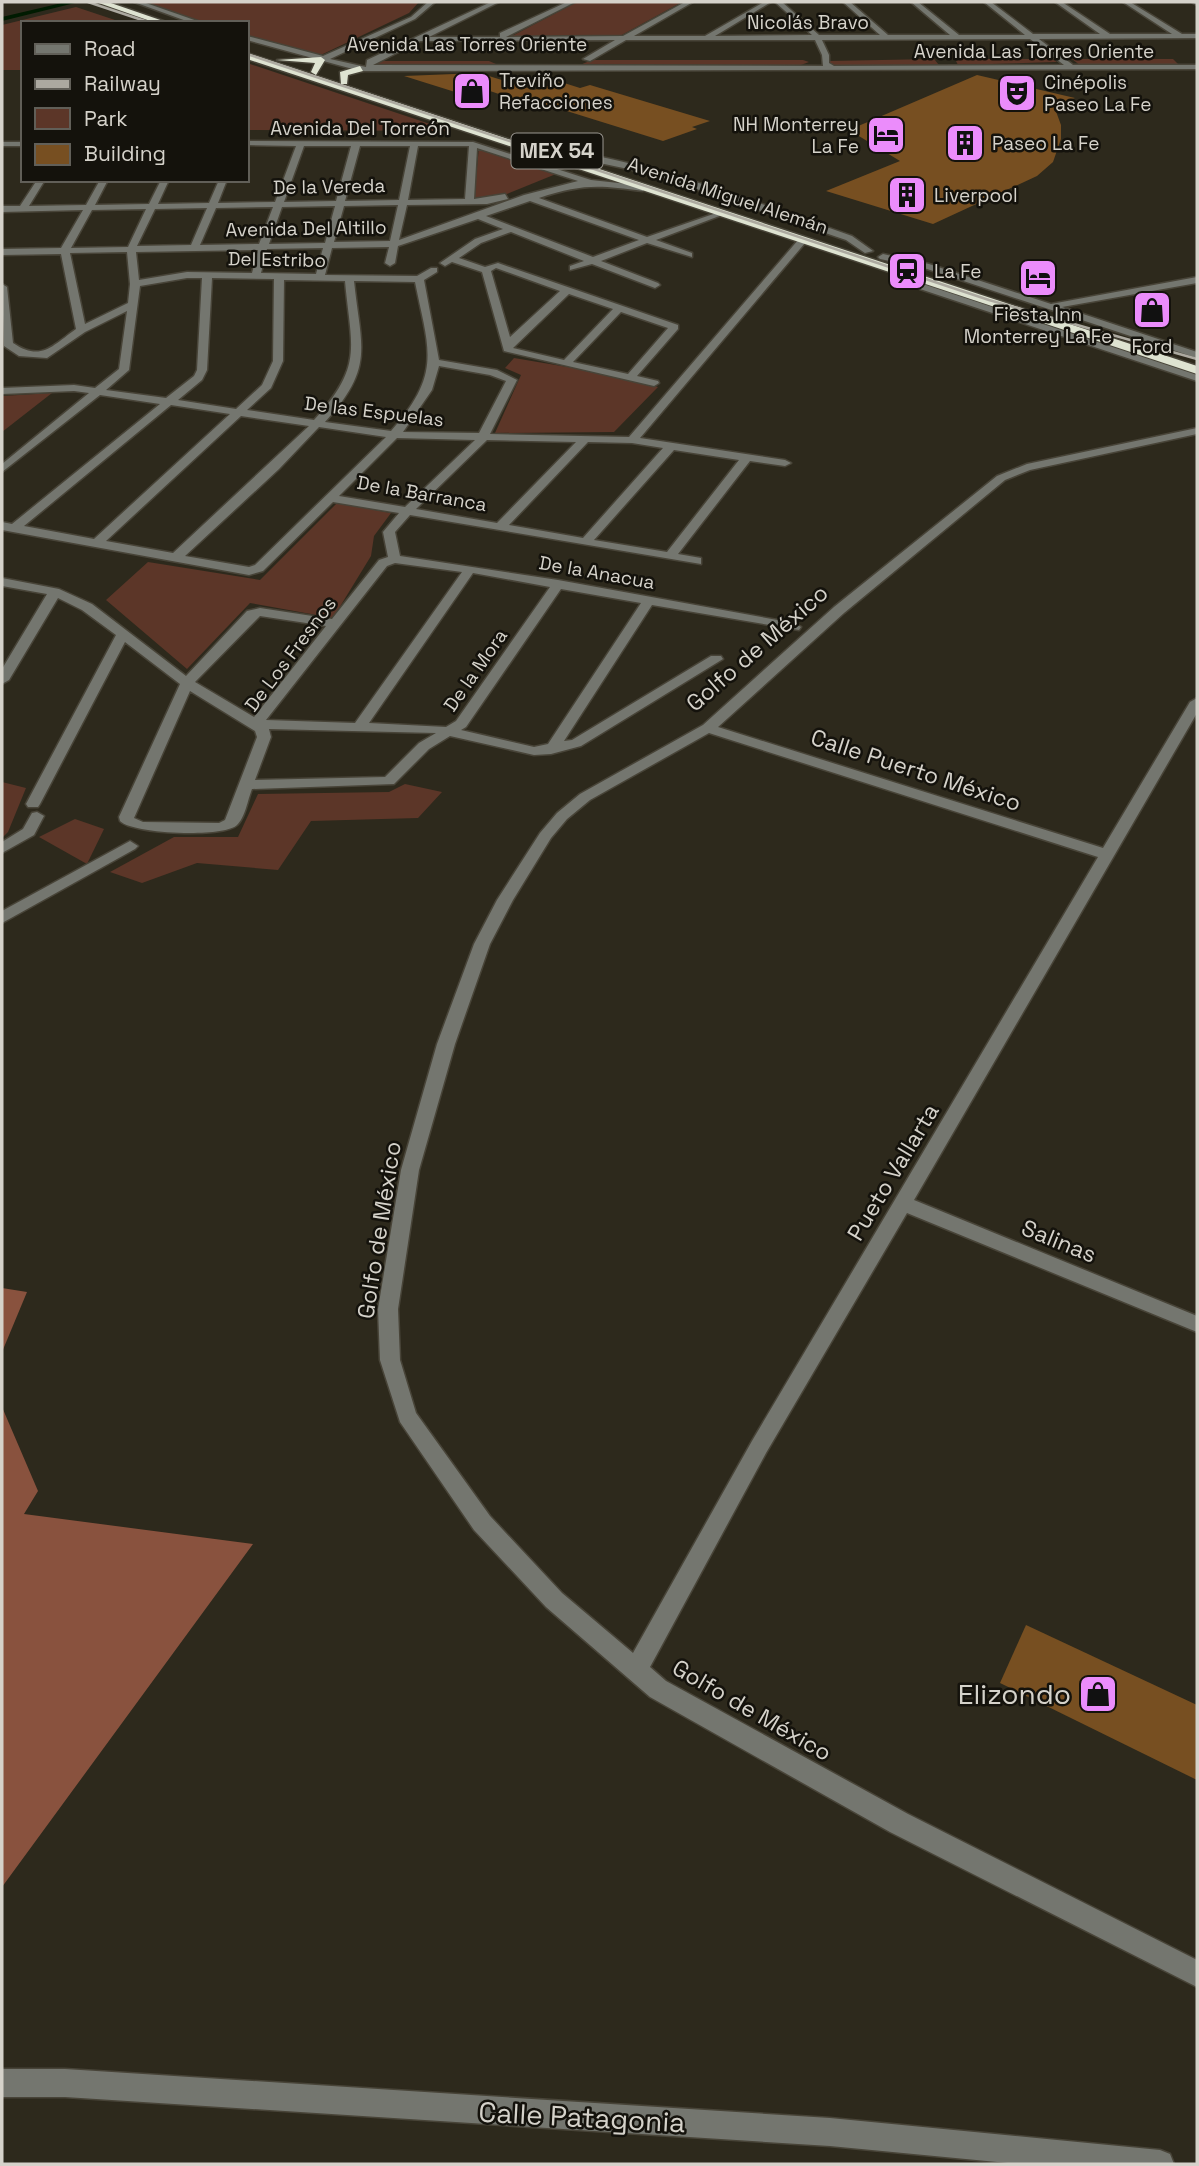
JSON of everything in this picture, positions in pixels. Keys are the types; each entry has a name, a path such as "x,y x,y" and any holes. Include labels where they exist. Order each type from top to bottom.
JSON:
{"highway":[{"path":"100,2 159,21"},
{"path":"89,4 140,21"},
{"name":"Avenida Miguel Alemán","path":"248,49 868,251 1197,370"},
{"name":"Avenida Miguel Alemán","path":"248,56 802,242 1153,352 1197,362"},
{"path":"281,60 321,60 316,72"},
{"path":"344,82 343,74 360,69"},
{"path":"482,135 534,163"},
{"path":"689,185 697,197"}],"street":[{"path":"137,2 194,21"},
{"path":"248,38 321,60 413,18 432,2"},
{"path":"378,69 369,66 375,60 496,2"},
{"path":"497,38 572,2"},
{"path":"587,59 690,2"},
{"path":"706,38 768,2"},
{"path":"778,2 817,38 826,58 825,64 833,68"},
{"path":"846,2 886,37"},
{"path":"914,2 957,37"},
{"path":"987,2 1071,67"},
{"path":"1058,2 1109,37"},
{"path":"1126,2 1180,36"},
{"name":"Nicolás Bravo","path":"419,39 1197,36"},
{"name":"Avenida Las Torres Oriente","path":"321,60 1197,57"},
{"path":"804,68 815,64 809,58"},
{"path":"946,58 949,67"},
{"name":"Avenida Las Torres Oriente","path":"321,60 360,69 1197,67"},
{"path":"488,69 499,63 490,60"},
{"path":"256,275 262,247 301,143"},
{"path":"384,278 396,244 415,143"},
{"path":"2,144 21,144"},
{"name":"Avenida Del Torreón","path":"248,144 473,144 589,182"},
{"path":"320,277 356,144"},
{"path":"473,144 469,201 478,216 655,285"},
{"path":"555,151 591,155 689,185 849,238 868,251"},
{"name":"De la Vereda","path":"2,209 494,200 568,175"},
{"path":"23,209 40,182"},
{"path":"81,330 65,250 103,182"},
{"path":"2,470 100,391 125,365 135,284 131,249 164,182"},
{"path":"195,247 222,182"},
{"name":"Avenida Del Altillo","path":"2,252 396,244 528,197 589,182 643,188"},
{"path":"518,193 689,255"},
{"path":"573,268 719,213"},
{"path":"333,498 412,414 426,387 435,362 419,279 456,255 511,229"},
{"path":"632,440 802,242"},
{"path":"456,255 669,324 674,329 632,376"},
{"path":"883,257 926,266 1197,355"},
{"path":"491,267 507,345 512,352 568,362 654,383"},
{"path":"7,528 191,385 202,370 207,275"},
{"name":"Del Estribo","path":"135,284 166,277 207,275 419,279"},
{"path":"96,544 267,386 278,361 279,276"},
{"path":"911,276 923,287 1197,379"},
{"path":"174,559 318,423 344,393 356,367 349,277"},
{"path":"1051,306 1197,280"},
{"path":"2,286 8,344 23,354 43,356 81,330 131,305"},
{"path":"507,345 566,290"},
{"path":"568,362 620,307"},
{"path":"43,356 43,368"},
{"path":"394,559 389,532 482,439 512,380 505,375 435,362"},
{"name":"De las Espuelas","path":"2,391 42,388 100,391 394,435 482,439 632,440 785,463"},
{"name":"Golfo de México","path":"1197,431 1027,467 1001,478 839,610 708,728 585,797 562,816 545,836 505,900 482,944 446,1044 410,1170 388,1309 390,1360 407,1416 482,1523 554,1600 658,1689 899,1823 1197,1974"},
{"path":"501,526 584,440"},
{"path":"586,541 671,446"},
{"path":"670,556 747,457"},
{"name":"De la Barranca","path":"7,528 174,559 256,570 333,498 697,561"},
{"name":"De la Anacua","path":"394,559 470,569 794,626"},
{"name":"De Los Fresnos","path":"187,683 126,817 132,824 226,827 232,822 264,737 262,729 256,724 383,563 394,559"},
{"path":"360,726 470,569"},
{"path":"2,583 55,592 87,607 187,683 256,724 360,726 452,732 519,750 551,750 576,743 716,659"},
{"name":"De la Mora","path":"248,785 390,781 424,746 452,732 461,724 558,584"},
{"path":"2,680 55,592"},
{"path":"551,750 649,601"},
{"path":"187,683 256,612 337,624"},
{"path":"2,848 29,832 35,810 123,634"},
{"name":"Pueto Vallarta","path":"636,1670 758,1447 1197,702"},
{"name":"Calle Puerto México","path":"708,728 1109,855"},
{"path":"2,918 130,846"},
{"name":"Salinas","path":"902,1203 1197,1324"},
{"name":"Calle Patagonia","path":"2,2083 65,2084 830,2132 1160,2164"}],"green space":[{"path":"141,2 419,2 409,13 323,54 308,55 248,35 248,21 201,21"},
{"path":"577,2 682,2 620,36 510,37"},
{"path":"76,7 118,21 21,21 21,70 2,70 2,25"},
{"path":"934,59 939,65 829,66 828,61"},
{"path":"1052,59 1057,62 958,65 956,61"},
{"path":"1072,59 1173,59 1179,65 1081,66"},
{"path":"592,60 809,62 801,65 575,67"},
{"path":"378,61 489,61 496,64 488,68 371,65"},
{"path":"248,63 451,131 248,130"},
{"path":"479,147 556,174 502,196 474,198"},
{"path":"514,358 633,378 658,387 614,432 495,433 521,375 505,368"},
{"path":"52,393 2,432 2,396"},
{"path":"337,503 391,513 374,536 371,556 333,618 250,603 187,669 106,600 148,562 260,580"},
{"path":"2,782 26,788 8,832 2,838"},
{"path":"405,784 442,792 418,818 311,821 278,870 197,863 142,883 110,872 174,837 238,837 258,794 389,792"},
{"path":"75,819 104,829 87,864 39,837"}],"shaded area":[{"path":"2,1288 27,1292 2,1352"},
{"path":"2,1407 38,1491 24,1514 253,1544 2,1887"}],"building":[{"path":"479,73 534,90 561,82 580,88 590,85 710,121 692,127 697,129 663,141 541,103 531,105 490,91 471,97 404,76"},
{"name":"Paseo La Fe","path":"977,75 1075,98 1054,106 1061,125 1061,139 1053,162 1037,176 933,224 826,191 900,161 849,130"},
{"name":"Elizondo","path":"1026,1625 1197,1705 1197,1780 1000,1683"}],"waterway":[{"path":"2,19 75,2"}],"railway":[{"path":"88,2 145,21"},
{"path":"248,54 989,300 1197,359"}],"place":[{"name":"Treviño Refacciones","path":"472,91"},
{"name":"Cinépolis Paseo La Fe","path":"1017,93"},
{"name":"NH Monterrey La Fe","path":"886,135"},
{"name":"Paseo La Fe","path":"965,143"},
{"name":"Liverpool","path":"907,195"},
{"name":"La Fe","path":"907,271"},
{"name":"Fiesta Inn Monterrey La Fe","path":"1038,278"},
{"name":"Ford","path":"1152,310"},
{"name":"Elizondo","path":"1098,1694"}]}
